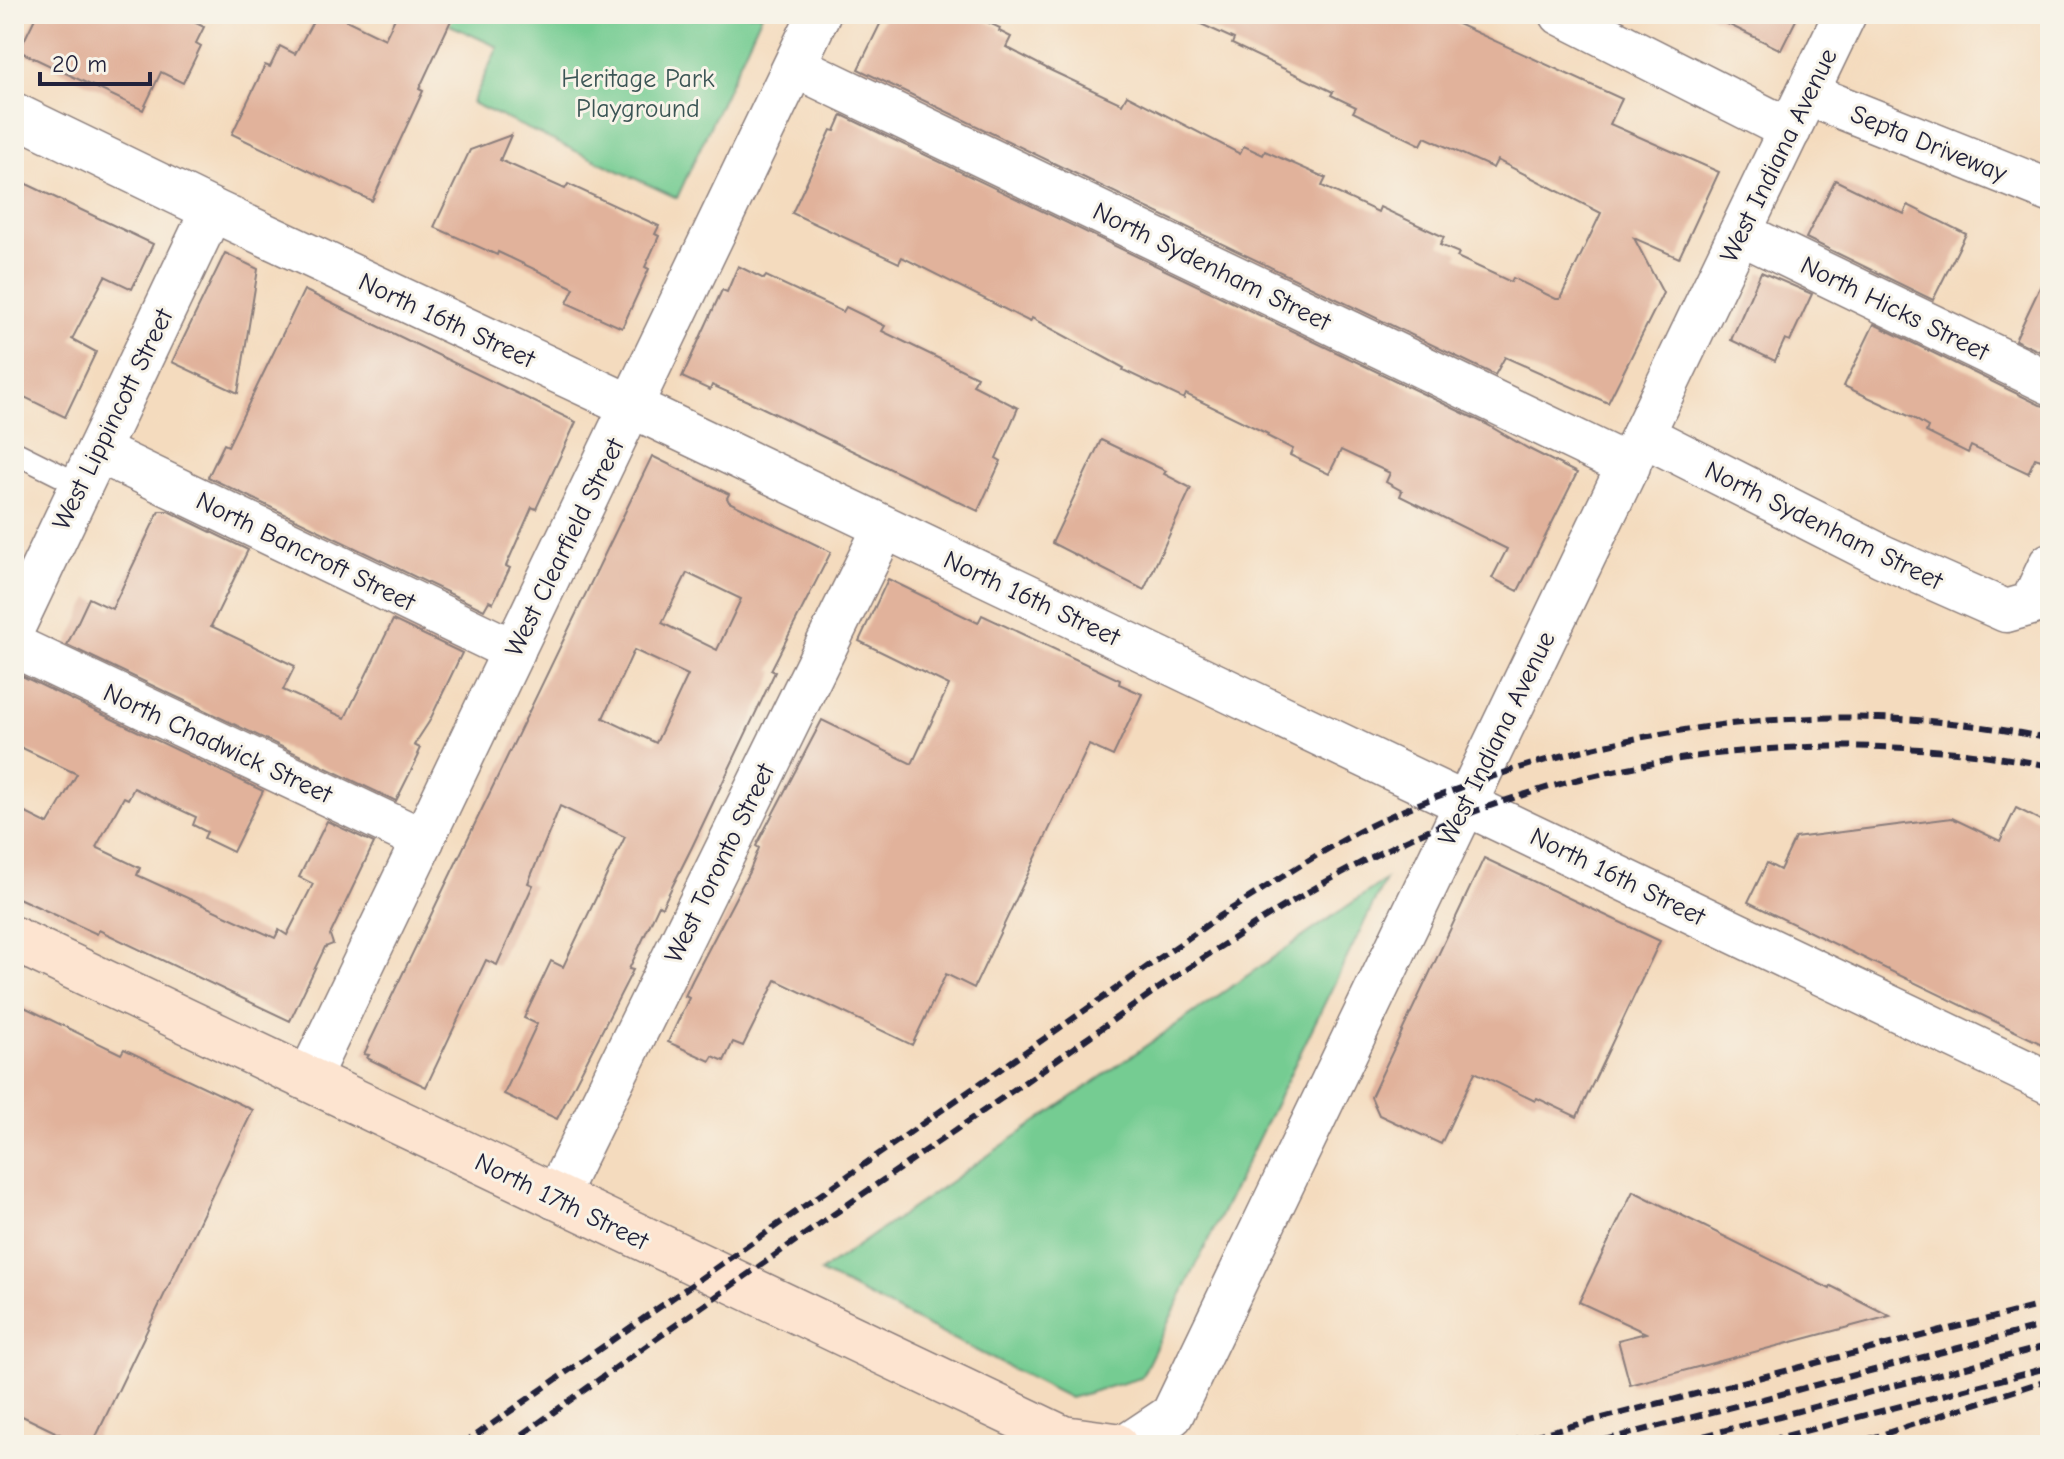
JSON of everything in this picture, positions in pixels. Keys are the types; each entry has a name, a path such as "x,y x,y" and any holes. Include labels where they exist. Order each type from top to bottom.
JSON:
{"street":[{"name":"West Clearfield Street","path":"308,1079 819,14"},
{"name":"Septa Driveway","path":"1561,14 1799,112 2050,191"},
{"name":"West Indiana Avenue","path":"1127,1445 1172,1415 1845,14"},
{"name":"North Sydenham Street","path":"795,66 1636,451 2006,611 2031,604 2050,564"},
{"name":"North 16th Street","path":"14,114 2050,1083"},
{"name":"West Lippincott Street","path":"14,627 212,210"},
{"name":"North Hicks Street","path":"1740,233 2050,383"},
{"name":"North Bancroft Street","path":"89,468 514,651"},
{"name":"West Toronto Street","path":"555,1198 884,528"},
{"name":"North Chadwick Street","path":"14,646 423,840"},
{"name":"North 17th Street","path":"14,939 1063,1438 1115,1445"}],"lane":[{"path":"14,452 89,468"}],"green space":[{"name":"Heritage Park Playground","path":"426,14 762,14 677,198 472,103 498,47"},
{"path":"1385,880 1141,1378 1070,1398 820,1272"}],"building":[{"path":"37,14 178,14 204,27 196,43 201,46 183,83 161,72 143,110 19,51"},
{"path":"317,14 334,14 385,39 397,14 454,14 419,89 423,91 372,201 232,134 265,65 270,67 280,46 295,54"},
{"path":"885,14 970,14 1000,28 999,31 1011,37 1006,47 1050,70 1122,104 1127,95 1240,154 1244,146 1263,155 1265,151 1326,178 1322,186 1378,212 1380,207 1444,237 1440,245 1459,253 1457,257 1511,282 1513,278 1556,299 1560,299 1601,213 1497,160 1493,168 1425,137 1421,145 1353,112 1356,107 1331,95 1333,92 1232,44 1234,39 1179,14 1436,14 1622,99 1610,124 1719,172 1679,258 1634,238 1663,293 1608,403 1505,357 1495,375 858,69"},
{"path":"1707,14 1799,14 1781,50"},
{"path":"842,115 1486,424 1577,473 1518,591 1492,578 1507,549 1400,496 1402,491 1386,482 1390,473 1341,450 1329,474 1290,455 1293,449 1268,434 1186,394 1184,399 1123,370 1032,318 1030,322 902,257 899,263 792,213 831,130 835,131"},
{"path":"511,135 500,160 565,189 568,184 659,226 655,234 659,236 645,267 649,269 622,328 567,303 574,288 498,252 497,255 434,227 470,150"},
{"path":"14,178 153,244 132,289 105,276 72,339 96,352 65,417 14,392"},
{"path":"1835,180 1904,214 1908,205 1966,234 1933,300 1806,238"},
{"path":"225,253 258,269 238,393 172,362"},
{"path":"738,266 843,312 846,307 885,326 882,331 977,377 973,385 1018,408 996,458 1001,461 978,511 761,407 712,385 710,390 682,377 722,290 727,292"},
{"path":"2050,266 2050,356 2015,340"},
{"path":"1761,272 1812,294 1790,341 1785,339 1775,361 1731,340"},
{"path":"304,290 576,422 536,509 532,507 506,566 510,568 493,603 489,601 484,610 208,477 224,444 228,446"},
{"path":"1874,324 2040,405 2050,407 2050,442 2041,460 2035,458 2028,473 1971,446 1968,453 1926,432 1928,427 1913,418 1844,386"},
{"path":"1101,440 1166,471 1164,474 1191,488 1144,590 1052,543"},
{"path":"652,456 729,494 729,502 831,552 771,670 775,672 692,847 662,907 659,905 629,969 633,970 557,1119 504,1094 537,1024 524,1018 551,961 563,967 625,837 560,806 528,883 533,885 497,965 486,960 426,1087 364,1054","holes":["687,573 741,599 717,650 662,623","634,650 688,675 656,743 603,718"]},
{"path":"159,511 168,511 248,550 211,626 295,666 283,690 345,718 393,620 462,653 429,722 414,745 420,748 419,755 396,801 67,645 89,598 112,609"},
{"path":"888,579 978,623 982,615 1120,680 1119,684 1142,694 1113,756 1089,745 974,988 946,974 912,1045 776,980 743,1046 733,1042 724,1061 713,1056 710,1061 668,1042 689,998 685,996 692,981 750,870 759,848 756,846 822,720 912,764 949,685 859,641"},
{"path":"22,676 263,791 233,852 204,838 207,832 193,825 196,817 134,788 128,799 124,797 96,847 140,868 137,875 275,938 279,930 287,935 313,884 299,877 327,821 374,843 330,935 333,944 325,947 290,1021 99,930 97,934 14,896 14,807 48,824 77,774 14,744 14,694"},
{"path":"2016,808 2050,825 2050,1048 1748,902 1767,863 1780,870 1795,838 1952,818 2000,841"},
{"path":"1484,858 1660,941 1577,1117 1475,1072 1441,1144 1379,1115 1371,1097"},
{"path":"14,1002 121,1054 124,1049 253,1110 92,1445 82,1445 14,1412"},
{"path":"1633,1191 1890,1316 1630,1385 1618,1340 1646,1333 1579,1302"}],"railway":[{"path":"462,1445 1220,916 1333,846 1404,810 1559,756 1640,738 1721,725 1804,718 1886,718 1968,725 2050,739"},
{"path":"508,1445 1227,942 1320,885 1446,822 1529,793 1614,771 1701,756 1789,748 1877,747 1965,753 2050,766"},
{"path":"1497,1445 2050,1303"},
{"path":"1586,1445 2050,1324"},
{"path":"1669,1445 2050,1345"},
{"path":"1751,1445 2050,1367"},
{"path":"1851,1445 2050,1379"}]}
